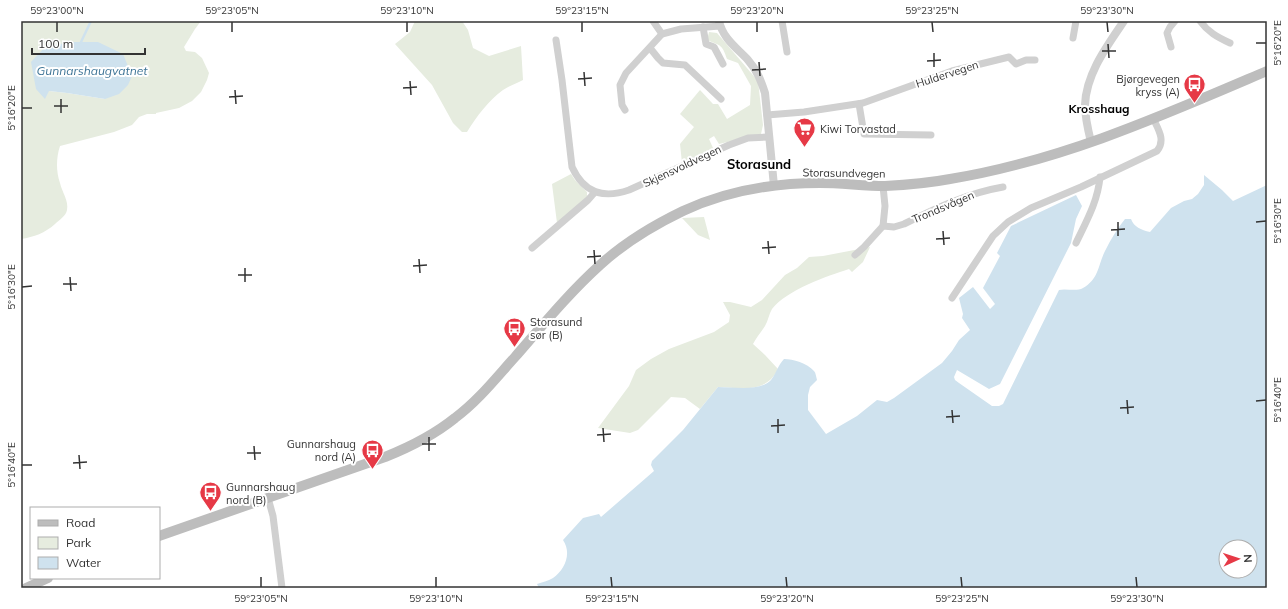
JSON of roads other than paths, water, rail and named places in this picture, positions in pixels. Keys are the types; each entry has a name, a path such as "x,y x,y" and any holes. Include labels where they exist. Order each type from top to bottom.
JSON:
{"main road":[{"name":"Storasundvegen","path":"160,536 386,457 401,451 435,433 470,406 574,290 601,264 622,247 658,224 700,204 734,193 774,186 819,183 883,186 931,182 975,175 1042,158 1091,142 1267,71"},
{"path":"26,588 46,579"}],"street":[{"path":"653,21 662,34"},
{"path":"782,21 786,52"},
{"path":"1073,38 1076,21"},
{"path":"1091,142 1085,114 1086,95 1092,76 1103,53 1124,21"},
{"path":"1171,47 1167,33 1175,21"},
{"path":"1200,21 1207,30 1230,43"},
{"path":"625,110 622,105 620,85 626,73 662,34 681,29 703,27 720,23 723,32 730,43 747,59 762,83 765,93 768,137 774,186"},
{"path":"703,27 706,44 714,48 723,64"},
{"path":"532,248 588,200 595,192 583,185 572,167 556,40"},
{"path":"650,48 663,63 685,65 721,99"},
{"name":"Huldervegen","path":"767,115 859,104 970,65 1009,57 1016,64 1026,60 1035,60"},
{"path":"859,104 864,134 931,135"},
{"path":"952,298 987,245 1001,227 1031,208 1157,151 1162,145 1162,138 1153,118"},
{"name":"Skjensvoldvegen","path":"595,192 620,194 729,144 748,138 768,137"},
{"path":"1076,243 1096,197 1100,177"},
{"path":"855,255 882,226 885,206 883,186"},
{"name":"Trondsvågen","path":"882,226 894,227 904,224 967,195 1003,187"},
{"path":"268,498 273,516 282,588"}],"water":[{"name":"Gunnarshaugvatnet","path":"74,42 98,42 123,54 132,76 128,85 119,94 105,99 49,91 45,99 36,89 31,62 46,46"},
{"path":"1204,175 1233,201 1267,185 1267,588 539,588 537,584 553,578 564,566 567,550 563,540 583,518 599,514 601,517 654,471 651,465 652,461 683,430 718,387 746,388 766,384 771,380 784,359 804,364 814,371 817,380 810,387 808,395 808,410 826,434 857,416 877,400 887,402 942,363 959,340 970,330 962,318 963,314 959,298 973,287 990,309 995,304 983,288 1000,256 997,253 1011,226 1076,195 1082,206 1076,219 1071,243 1000,384 989,389 957,370 954,377 955,380 992,406 999,406 1003,404 1059,290 1080,289 1092,280 1107,247 1125,219 1131,219 1138,228 1150,232 1171,208 1184,201 1192,199 1198,194 1204,185"}],"waterway":[{"path":"81,42 91,21"}],"place":[{"name":"Bjørgevegen kryss (A)","path":"1195,104"},
{"name":"Kiwi Torvastad","path":"805,148"},
{"name":"Storasund sør (B)","path":"514,348"},
{"name":"Gunnarshaug nord (A)","path":"372,470"},
{"name":"Gunnarshaug nord (B)","path":"211,512"}],"district":[{"name":"Krosshaug","path":"1099,108"},
{"name":"Storasund","path":"759,164"}]}
